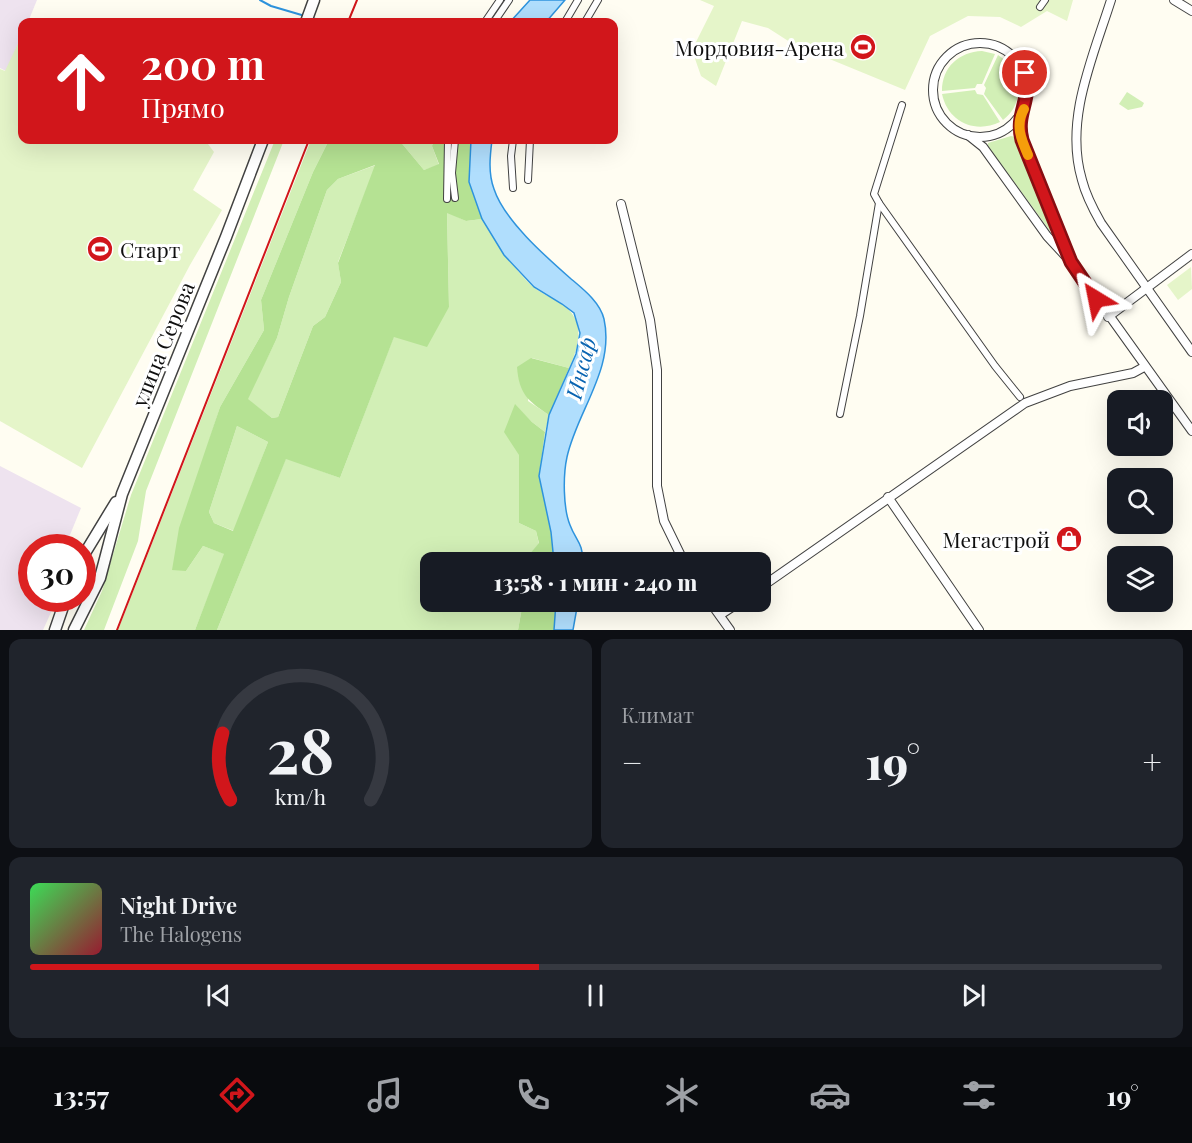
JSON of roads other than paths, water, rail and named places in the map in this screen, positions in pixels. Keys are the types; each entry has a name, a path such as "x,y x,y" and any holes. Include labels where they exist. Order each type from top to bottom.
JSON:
{"street":[{"path":"488,18 500,0"},
{"path":"497,18 509,0"},
{"path":"567,18 578,0"},
{"path":"587,18 598,0"},
{"path":"1040,7 1045,0"},
{"path":"1111,0 1080,105 1077,124 1078,159 1082,179 1089,201 1101,223 1192,352"},
{"path":"1174,0 1192,11"},
{"path":"308,18 314,1"},
{"path":"992,43 1015,57 1025,73 1026,101 1019,117 1008,129 993,135 976,137 968,135 952,128 940,114 933,97 934,78 948,54 964,45 992,43"},
{"path":"902,105 874,194 994,366 1020,397"},
{"path":"1019,117 1022,140 1071,262"},
{"path":"968,135 983,147 1047,236 1071,262 1108,317 1192,431"},
{"name":"улица Серова","path":"74,630 100,578 122,494 222,248 261,144"},
{"path":"447,199 448,144"},
{"path":"455,144 452,173 455,198"},
{"path":"512,144 513,189"},
{"path":"528,180 530,144"},
{"path":"840,414 860,316 879,203"},
{"path":"621,204 650,320 657,370 657,486 664,521 679,552"},
{"path":"1108,317 1192,254"},
{"path":"771,580 888,497 1030,401 1070,386 1133,373 1144,367"},
{"name":"улица Серова","path":"96,536 122,494"},
{"path":"888,497 979,630"},
{"path":"96,560 101,564 100,578"},
{"path":"55,630 61,612"},
{"path":"718,612 730,630"},
{"path":"720,615 725,612"}],"water":[{"path":"530,0 565,0 549,18 514,18"},
{"name":"Инсар","path":"471,144 492,144 491,177 499,201 516,225 538,248 590,296 599,307 604,319 606,337 600,373 572,440 565,473 566,510 582,552 553,552 539,476 549,415 576,354 580,333 574,313 534,287 504,255 482,219 469,182"},
{"path":"555,612 576,612 573,630 554,630"}],"waterway":[{"path":"260,0 271,6 305,16"}],"railway":[{"path":"350,18 357,0"},
{"path":"117,630 307,144"}],"place":[{"name":"Мордовия-Арена","path":"863,47"},
{"name":"Старт","path":"100,249"},
{"name":"Мегастрой","path":"1069,539"}]}
